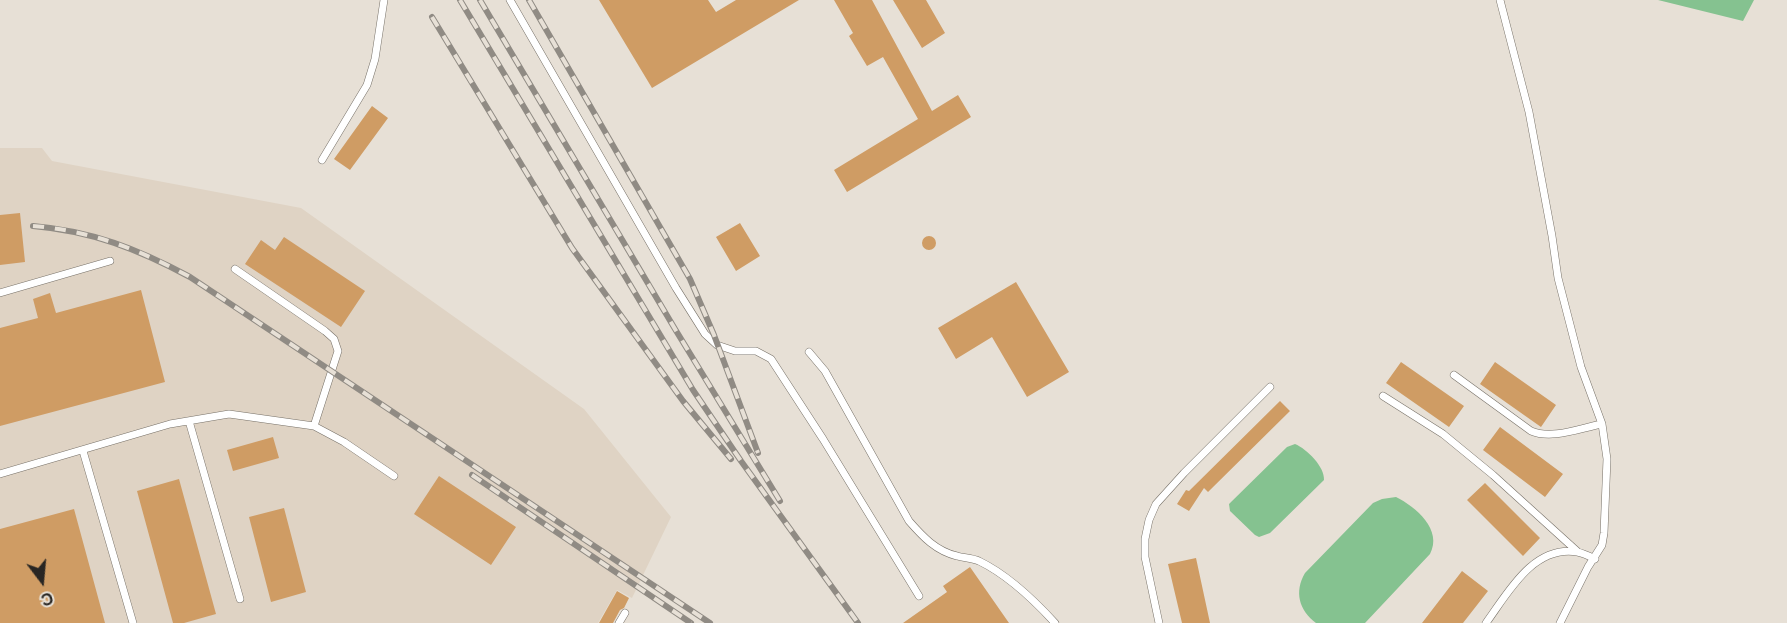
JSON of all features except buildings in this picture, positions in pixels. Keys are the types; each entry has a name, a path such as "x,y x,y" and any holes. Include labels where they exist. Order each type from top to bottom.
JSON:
{"lane":[{"path":"322,160 367,85 375,59 384,0"},
{"path":"510,0 676,288 705,334 717,345 735,351 756,351 771,359 919,596"},
{"path":"1500,0 1529,112 1560,288 1581,367 1602,424 1607,459 1602,546 1588,567 1560,623"},
{"path":"0,293 110,261"},
{"path":"235,269 334,339 338,351 314,426"},
{"path":"809,352 825,371 909,521 925,539 943,552 978,560 1000,574 1039,606 1055,623"},
{"path":"1454,375 1539,435 1602,424"},
{"path":"1159,623 1145,557 1145,539 1149,520 1156,504 1270,387"},
{"path":"1383,396 1443,434 1493,475 1578,552 1595,559"},
{"path":"0,474 170,424 229,414 314,426 344,442 394,476"},
{"path":"189,421 240,599"},
{"path":"83,451 134,623"},
{"path":"1486,623 1525,570 1550,555 1561,552 1578,552"},
{"path":"619,623 625,613"}],"shaded area":[{"path":"0,148 42,148 52,161 301,208 584,409 671,517 632,598 617,590 598,623 0,623"}],"green space":[{"path":"1658,0 1754,0 1743,21"},
{"path":"1295,444 1314,459 1322,470 1324,480 1270,533 1259,537 1230,511 1229,504 1287,447"},
{"path":"1396,497 1419,513 1430,528 1433,545 1430,554 1365,623 1316,623 1310,618 1300,600 1300,587 1305,573 1373,503"}],"railway":[{"path":"460,0 693,390 741,461 858,623"},
{"path":"480,0 780,501"},
{"path":"529,0 690,279 714,335 758,453"},
{"path":"432,17 572,248 683,401 731,459"},
{"path":"33,226 75,232 114,243 152,258 190,277 710,623"},
{"path":"472,475 691,623"}]}
